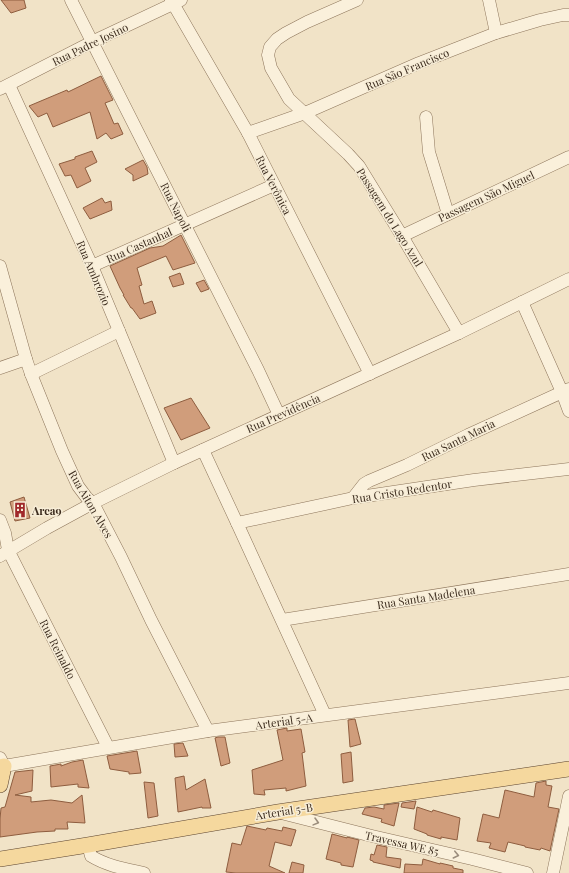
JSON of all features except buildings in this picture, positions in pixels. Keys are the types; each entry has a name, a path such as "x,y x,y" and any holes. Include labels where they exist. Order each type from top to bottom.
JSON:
{"main road":[{"path":"0,785 1,764"},
{"name":"Arterial 5-B","path":"0,859 278,812 569,769"}],"street":[{"name":"Rua Napoli","path":"71,0 258,370 279,415"},
{"name":"Passagem do Lago Azul","path":"357,0 307,22 277,39 270,47 268,55 271,68 289,99 359,166 459,333"},
{"path":"489,0 496,33"},
{"name":"Rua Padre Josino","path":"4,87 175,1"},
{"name":"Rua Verônica","path":"175,1 248,133 370,374"},
{"name":"Rua São Francisco","path":"248,133 305,113 418,63 496,33 540,20 569,15"},
{"name":"Rua Ambrozio","path":"4,87 92,266 174,463"},
{"path":"426,117 429,152 448,214"},
{"name":"Passagem São Miguel","path":"402,236 569,157"},
{"name":"Rua Castanhal","path":"92,266 274,185"},
{"name":"Rua Aiton Alves","path":"0,266 2,282 31,374 62,451 78,486 93,503 208,731"},
{"name":"Rua Previdência","path":"4,553 93,503 174,463 459,333 569,279"},
{"path":"522,302 565,390 569,411"},
{"path":"31,374 119,331"},
{"path":"0,368 26,359"},
{"name":"Rua Santa Maria","path":"354,498 364,484 369,481 407,465 565,390"},
{"path":"203,450 325,715"},
{"name":"Rua Cristo Redentor","path":"237,522 354,498 474,480 569,469"},
{"name":"Rua Reinaldo","path":"0,520 5,532 4,553 108,747"},
{"name":"Rua Santa Madelena","path":"282,620 569,574"},
{"name":"Arterial 5-A","path":"1,764 208,731 569,683"},
{"path":"553,873 569,799"},
{"name":"Travessa WE 85","path":"278,812 372,836 479,860 527,873"},
{"path":"88,845 91,856 98,860 144,873"}],"place":[{"name":"Area9","path":"20,510"}]}
